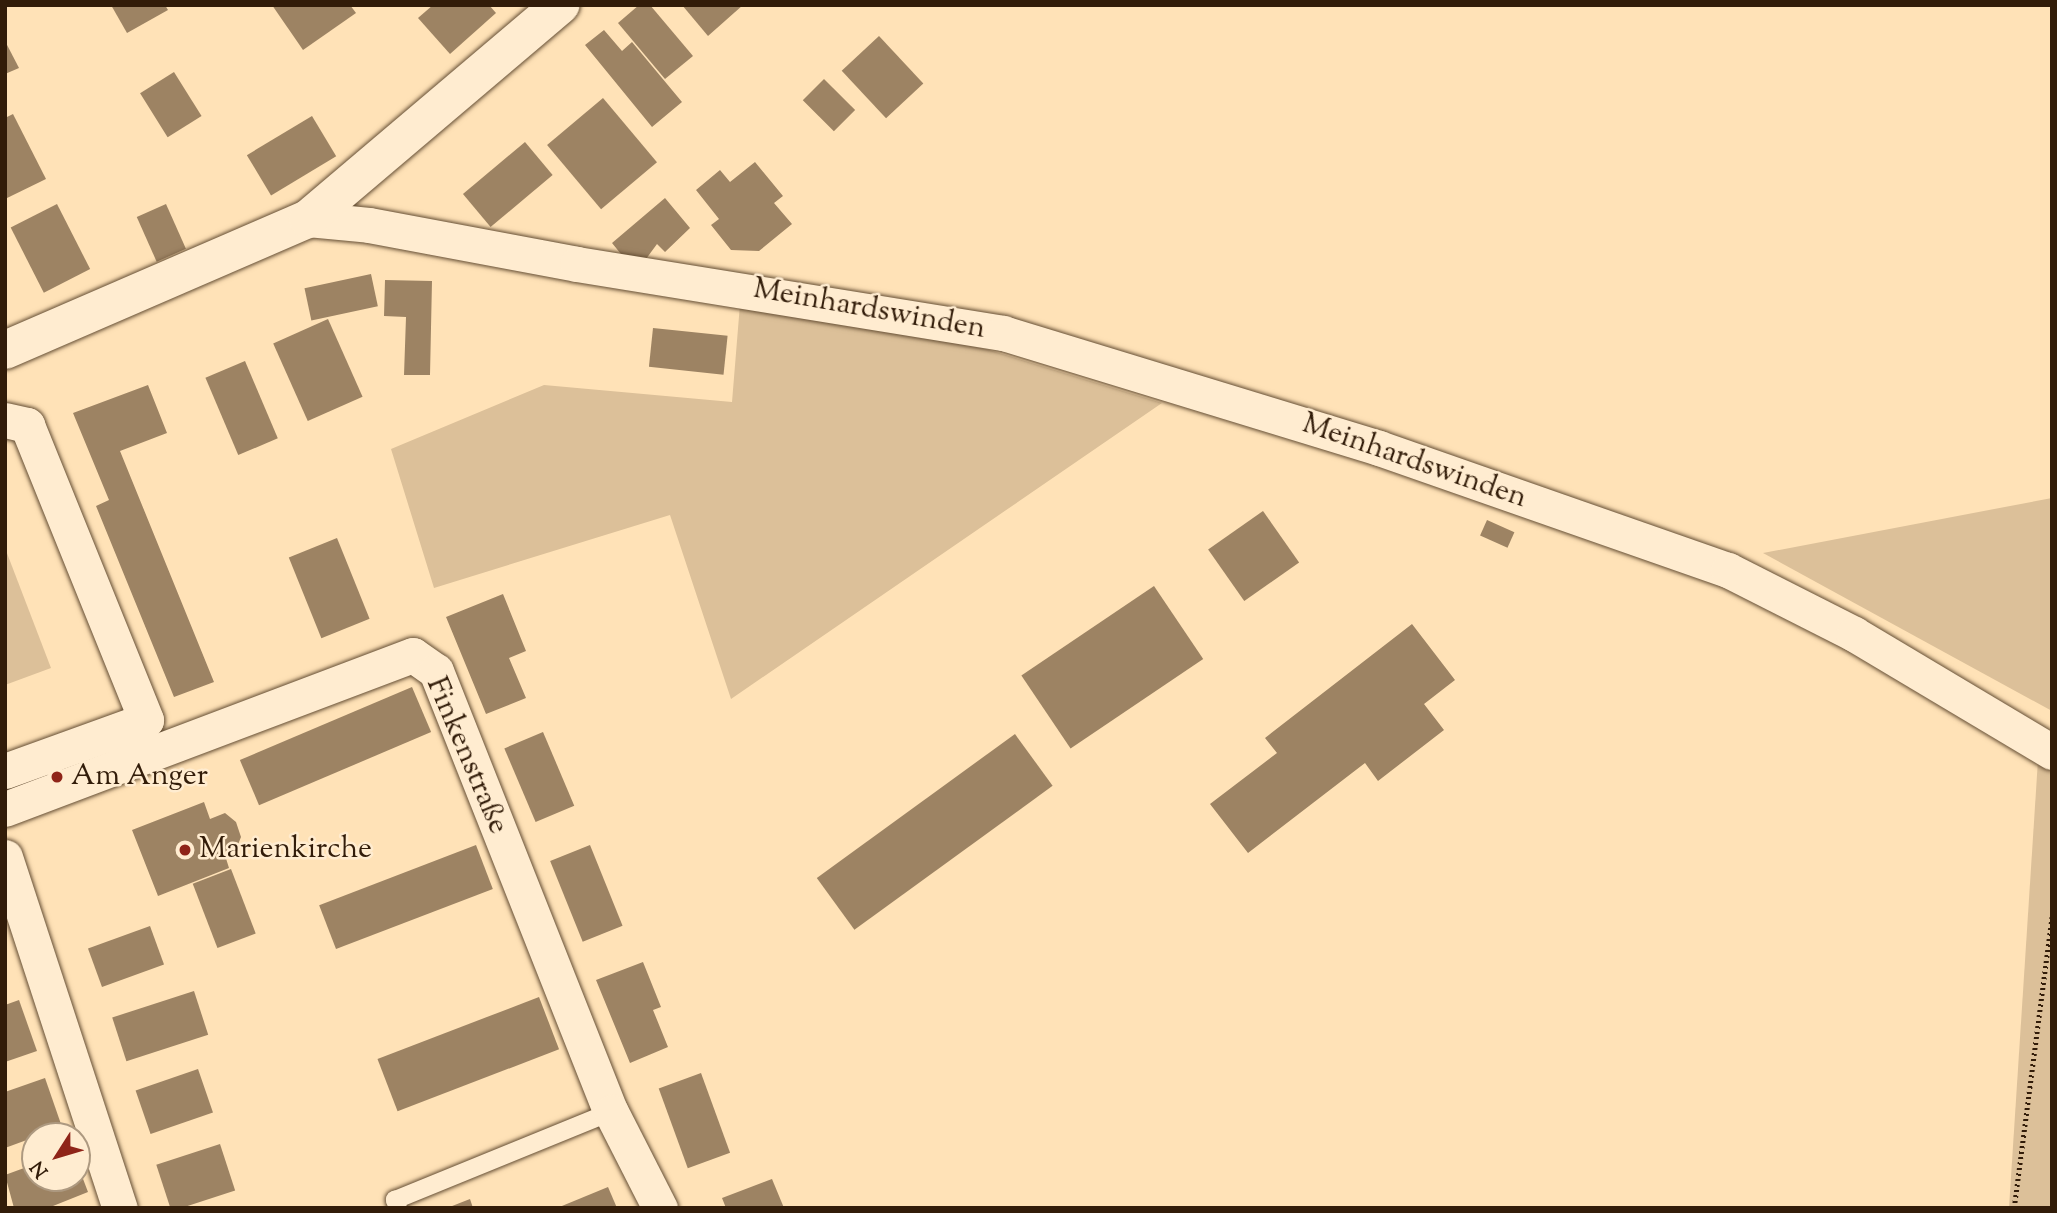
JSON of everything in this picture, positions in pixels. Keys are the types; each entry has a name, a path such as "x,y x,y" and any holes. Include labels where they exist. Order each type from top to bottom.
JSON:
{"street":[{"path":"5,350 308,219 560,5"},
{"name":"Meinhardswinden","path":"308,219 369,225 577,264 1003,333 1379,448 1728,570 1854,634 2052,752"},
{"path":"5,420 27,425 146,720 157,754 5,809"},
{"name":"Finkenstraße","path":"157,754 413,655 436,671 611,1112 660,1208"},
{"path":"5,771 146,720"},
{"path":"5,858 119,1207"}],"lane":[{"path":"398,1208 395,1200 611,1112"}],"path":[{"path":"2014,1208 2052,914"}],"shaded area":[{"path":"740,304 986,349 1162,403 731,699 670,515 434,588 391,449 544,385 732,402"},
{"path":"2052,498 2052,711 1763,553"},
{"path":"5,548 51,668 5,685"},
{"path":"2038,760 2052,769 2052,1208 2009,1208"}],"building":[{"path":"111,5 165,5 168,10 127,33"},
{"path":"272,5 350,5 356,13 303,50"},
{"path":"433,5 489,5 496,13 450,54 418,18"},
{"path":"639,5 650,5 693,56 665,79 618,23"},
{"path":"682,5 743,5 708,36"},
{"path":"604,30 622,51 632,42 682,102 652,127 585,45"},
{"path":"879,36 923,84 886,118 842,71"},
{"path":"5,41 19,68 5,74"},
{"path":"174,72 202,116 168,137 140,93"},
{"path":"824,79 855,110 834,131 803,100"},
{"path":"603,98 657,162 601,209 547,145"},
{"path":"13,114 46,179 5,199 5,118"},
{"path":"312,116 336,156 271,195 247,155"},
{"path":"525,142 553,175 491,227 463,194"},
{"path":"755,162 783,196 774,203 792,224 759,251 731,250 711,225 719,219 696,190 720,170 730,182"},
{"path":"665,198 690,228 665,252 657,244 646,259 625,259 612,243"},
{"path":"57,204 90,269 44,293 11,228"},
{"path":"166,204 186,249 157,262 137,217"},
{"path":"371,274 378,306 311,320 304,288"},
{"path":"385,280 432,281 430,375 404,375 406,317 384,316"},
{"path":"328,319 363,397 308,421 273,343"},
{"path":"653,328 728,336 724,375 649,367"},
{"path":"245,361 278,438 238,455 205,378"},
{"path":"148,385 167,433 120,451 214,682 174,697 96,506 109,500 73,413"},
{"path":"1263,511 1299,563 1244,601 1208,549"},
{"path":"1487,520 1514,532 1507,548 1480,536"},
{"path":"337,538 370,619 321,638 289,557"},
{"path":"1154,586 1203,659 1071,748 1021,675"},
{"path":"503,594 526,651 509,658 526,698 486,714 446,617"},
{"path":"1412,624 1455,680 1424,704 1444,730 1378,781 1365,763 1248,853 1210,804 1277,753 1265,738"},
{"path":"412,687 431,732 259,805 240,760"},
{"path":"543,732 574,806 536,822 504,748"},
{"path":"1015,734 1053,786 854,930 817,878"},
{"name":"Marienkirche","path":"204,802 210,819 225,813 236,822 241,837 237,847 224,852 229,868 158,896 132,830"},
{"path":"476,845 493,889 336,949 319,905"},
{"path":"590,845 623,926 583,942 550,861"},
{"path":"231,869 256,933 217,948 193,884"},
{"path":"150,926 164,965 102,987 88,949"},
{"path":"643,962 661,1007 653,1010 668,1047 630,1063 596,980"},
{"path":"194,991 208,1035 126,1061 112,1018"},
{"path":"539,997 559,1049 398,1111 377,1059"},
{"path":"19,1000 37,1051 5,1062 5,1005"},
{"path":"198,1069 213,1112 151,1134 136,1090"},
{"path":"701,1073 730,1153 688,1168 659,1088"},
{"path":"45,1078 60,1122 21,1122 21,1142 5,1148 5,1092"},
{"path":"220,1144 235,1191 182,1208 170,1208 156,1165"},
{"path":"21,1169 21,1192 88,1192 48,1208 14,1208 5,1175"},
{"path":"772,1179 784,1208 726,1208 722,1198"},
{"path":"608,1187 617,1208 557,1208"},
{"path":"470,1199 473,1208 447,1208"}],"place":[{"name":"Am Anger","path":"57,777"},
{"name":"Marienkirche","path":"185,850"}]}
